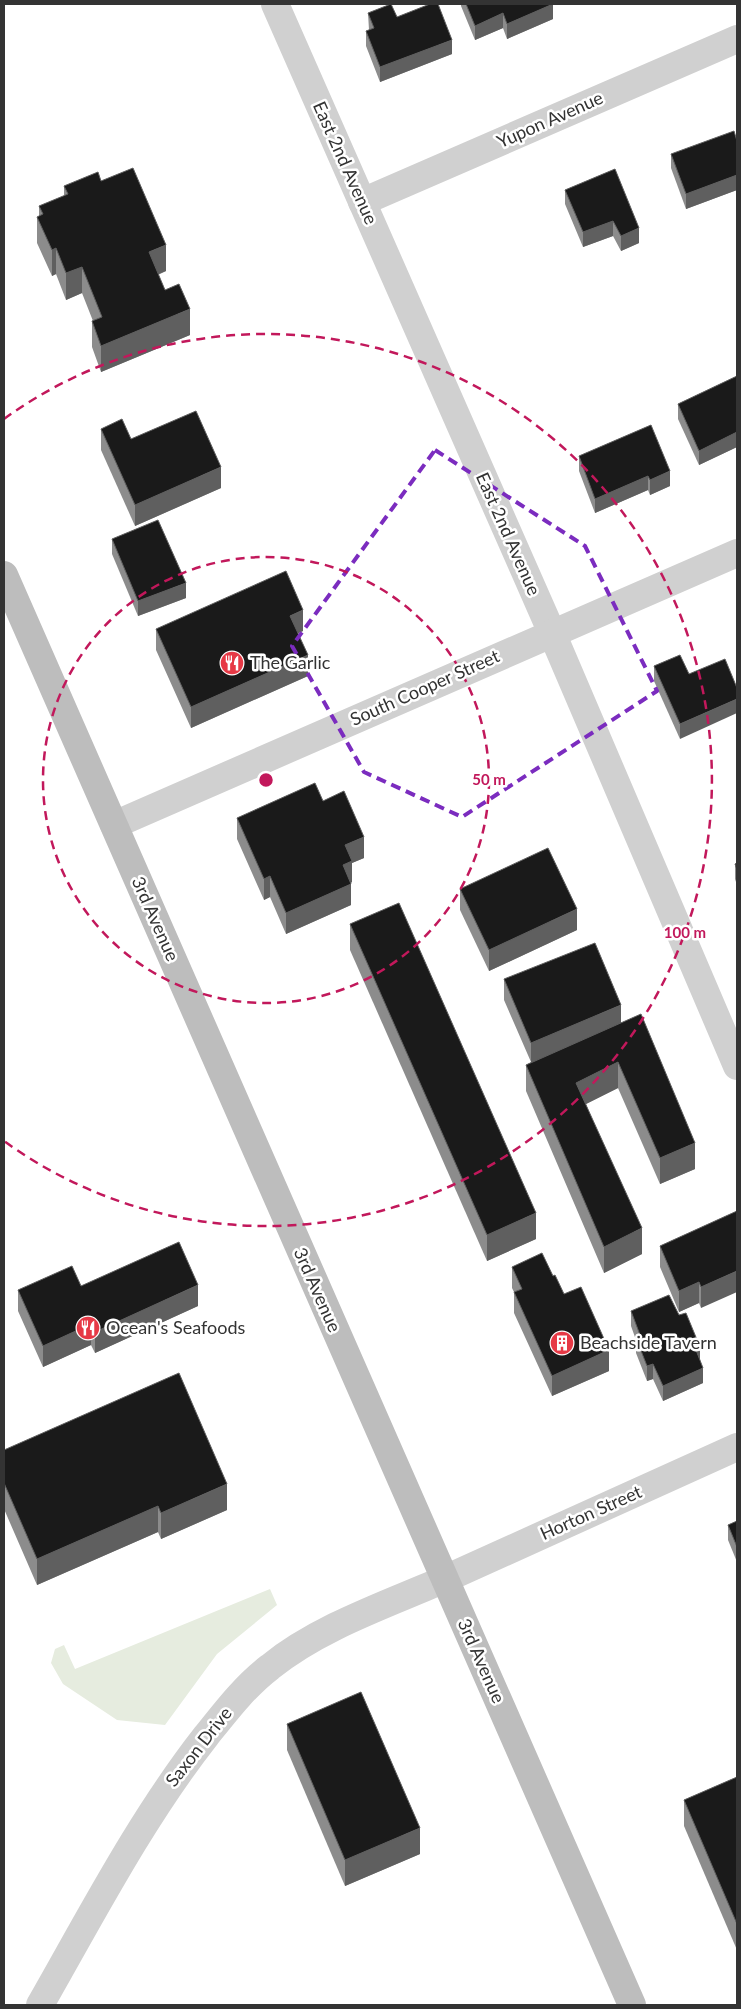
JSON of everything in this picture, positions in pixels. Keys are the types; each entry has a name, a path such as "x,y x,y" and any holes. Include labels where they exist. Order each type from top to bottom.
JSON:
{"main road":[{"name":"3rd Avenue","path":"4,575 302,1258 632,2005"}],"street":[{"name":"East 2nd Avenue","path":"275,4 552,633 730,1027 737,1066"},
{"name":"Yupon Avenue","path":"362,202 737,39"},
{"name":"South Cooper Street","path":"114,825 737,552"},
{"name":"Horton Street","path":"445,1579 737,1447"},
{"name":"Saxon Drive","path":"40,2005 180,1769 246,1688 270,1666 323,1634 445,1579"}],"highlighted area":[{"path":"435,450 585,546 657,691 462,817 364,772 292,646"}],"shaded area":[{"path":"270,1589 277,1605 217,1654 165,1725 117,1720 63,1684 51,1663 55,1649 64,1645 75,1669"}],"building":[{"path":"391,4 397,17 430,4 438,4 452,40 380,67 366,31 374,28 368,13"},
{"path":"466,4 553,4 507,24 503,13 475,26"},
{"path":"734,131 737,141 737,175 686,194 671,154"},
{"path":"133,168 166,245 149,252 165,290 179,284 190,309 101,346 92,321 102,317 82,267 66,273 56,248 52,250 37,217 43,214 39,206 68,194 64,186 98,172 101,181"},
{"path":"615,169 639,228 621,236 613,221 583,232 565,190"},
{"path":"737,376 737,432 699,451 678,404"},
{"path":"196,411 221,467 135,505 101,429 122,419 131,439"},
{"path":"651,425 670,471 650,480 648,476 595,499 579,456"},
{"path":"158,520 186,583 138,601 112,539"},
{"name":"The Garlic","path":"286,571 303,610 290,616 308,655 191,707 156,629"},
{"path":"680,655 689,674 725,659 737,688 737,699 680,724 654,666"},
{"path":"315,783 323,801 344,791 364,837 345,845 352,861 343,865 351,884 286,913 270,876 264,879 237,818"},
{"path":"548,848 577,909 489,950 460,889"},
{"path":"399,903 536,1213 487,1235 350,924"},
{"path":"595,943 621,1005 531,1043 504,979"},
{"path":"641,1014 695,1143 660,1158 618,1062 576,1083 642,1228 604,1247 526,1065"},
{"path":"737,1211 737,1271 701,1287 699,1282 679,1291 660,1246"},
{"path":"179,1242 198,1285 95,1332 91,1324 43,1346 18,1290 72,1266 81,1286"},
{"name":"Beachside Tavern","path":"542,1253 564,1294 581,1287 609,1350 552,1376 514,1292 522,1289 512,1267"},
{"path":"669,1295 679,1315 686,1313 700,1347 696,1350 703,1368 663,1386 653,1364 647,1366 636,1338 640,1335 631,1311"},
{"path":"179,1373 227,1484 161,1513 158,1506 37,1559 4,1483 4,1450"},
{"path":"737,1521 737,1547 728,1525"},
{"path":"361,1692 420,1828 345,1860 287,1724"},
{"path":"737,1777 737,1924 684,1800"}],"place":[{"name":"The Garlic","path":"232,663"},
{"name":"Ocean's Seafoods","path":"88,1328"},
{"name":"Beachside Tavern","path":"562,1343"}]}
